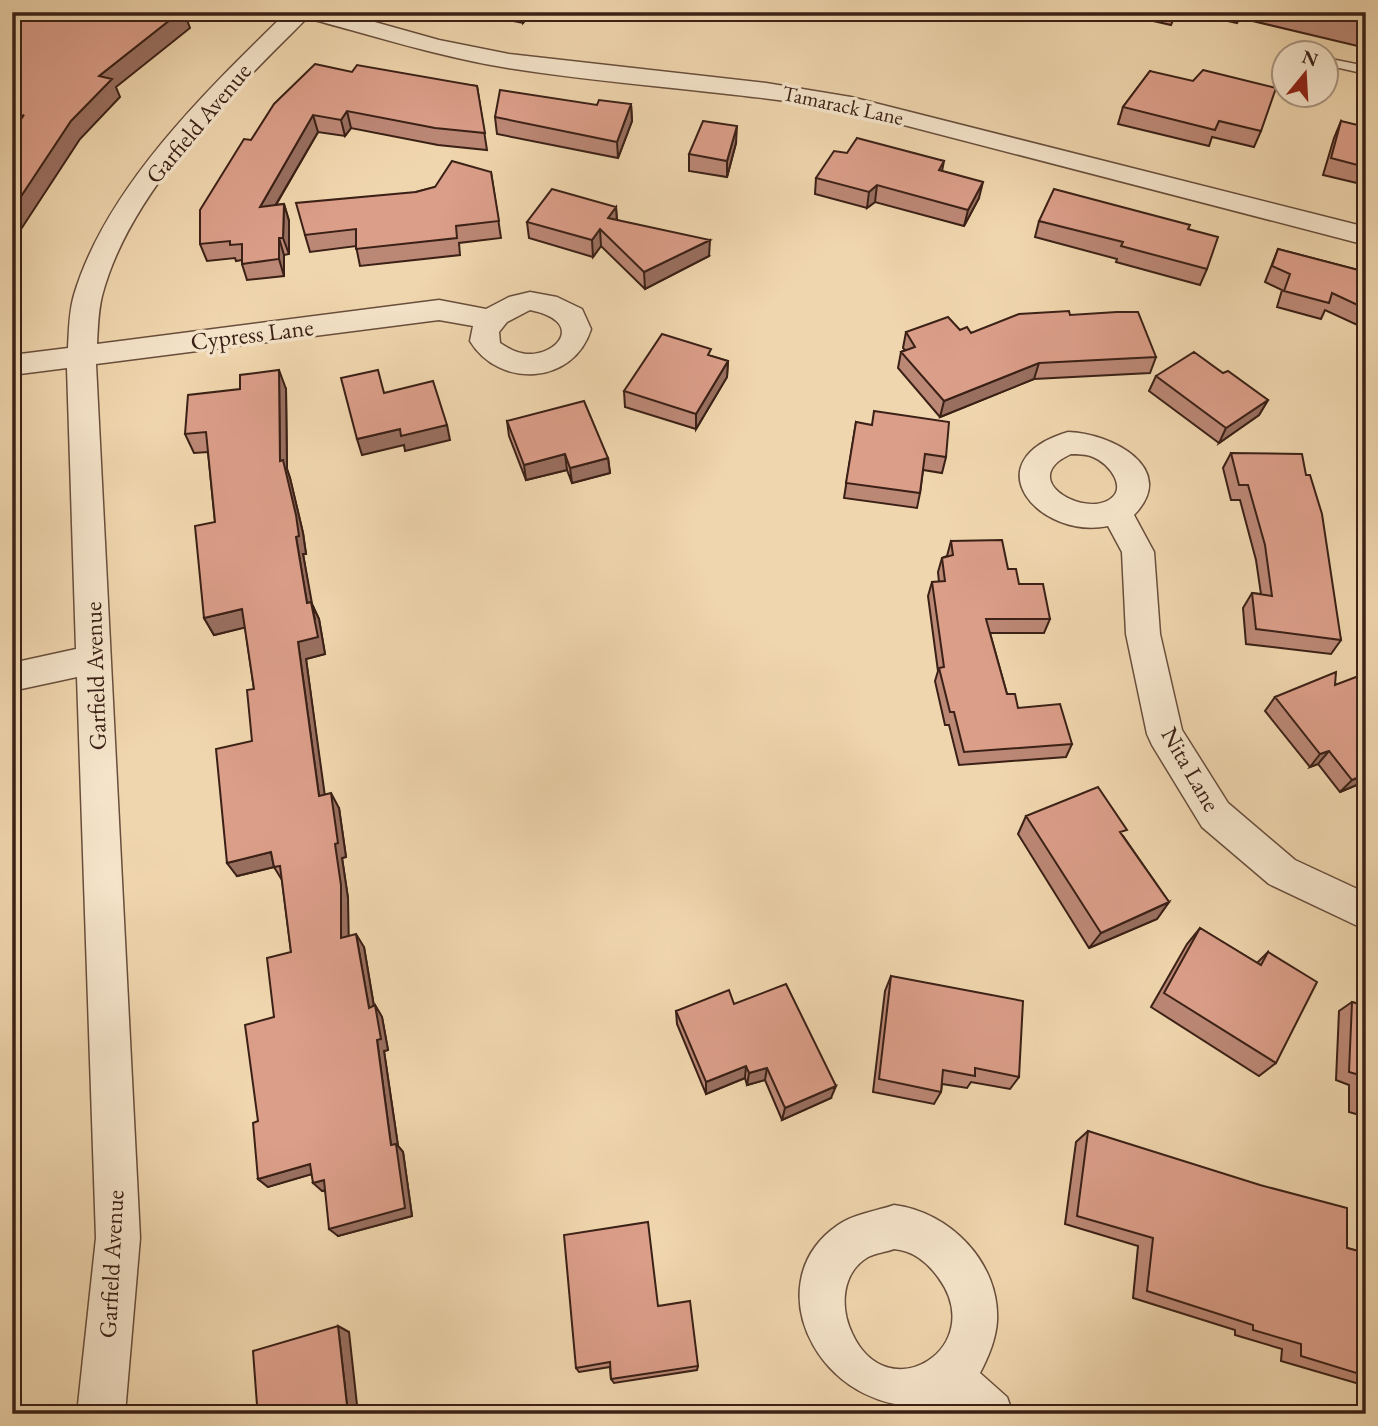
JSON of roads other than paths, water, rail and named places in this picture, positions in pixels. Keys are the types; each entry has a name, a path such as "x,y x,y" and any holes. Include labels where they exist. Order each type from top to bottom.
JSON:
{"street":[{"name":"Garfield Avenue","path":"101,1414 118,1238 81,356 89,294 126,211 215,95 300,12"},
{"name":"Tamarack Lane","path":"313,12 430,45 508,61 602,74 792,92 851,104 1366,236"},
{"name":"Cypress Lane","path":"12,365 439,310 491,320"},
{"name":"Nita Lane","path":"1116,511 1138,551 1143,634 1166,734 1216,816 1282,872 1366,912"},
{"path":"12,677 95,659"},
{"path":"948,1376 990,1414"}],"lane":[{"path":"1340,65 1366,70"}]}
